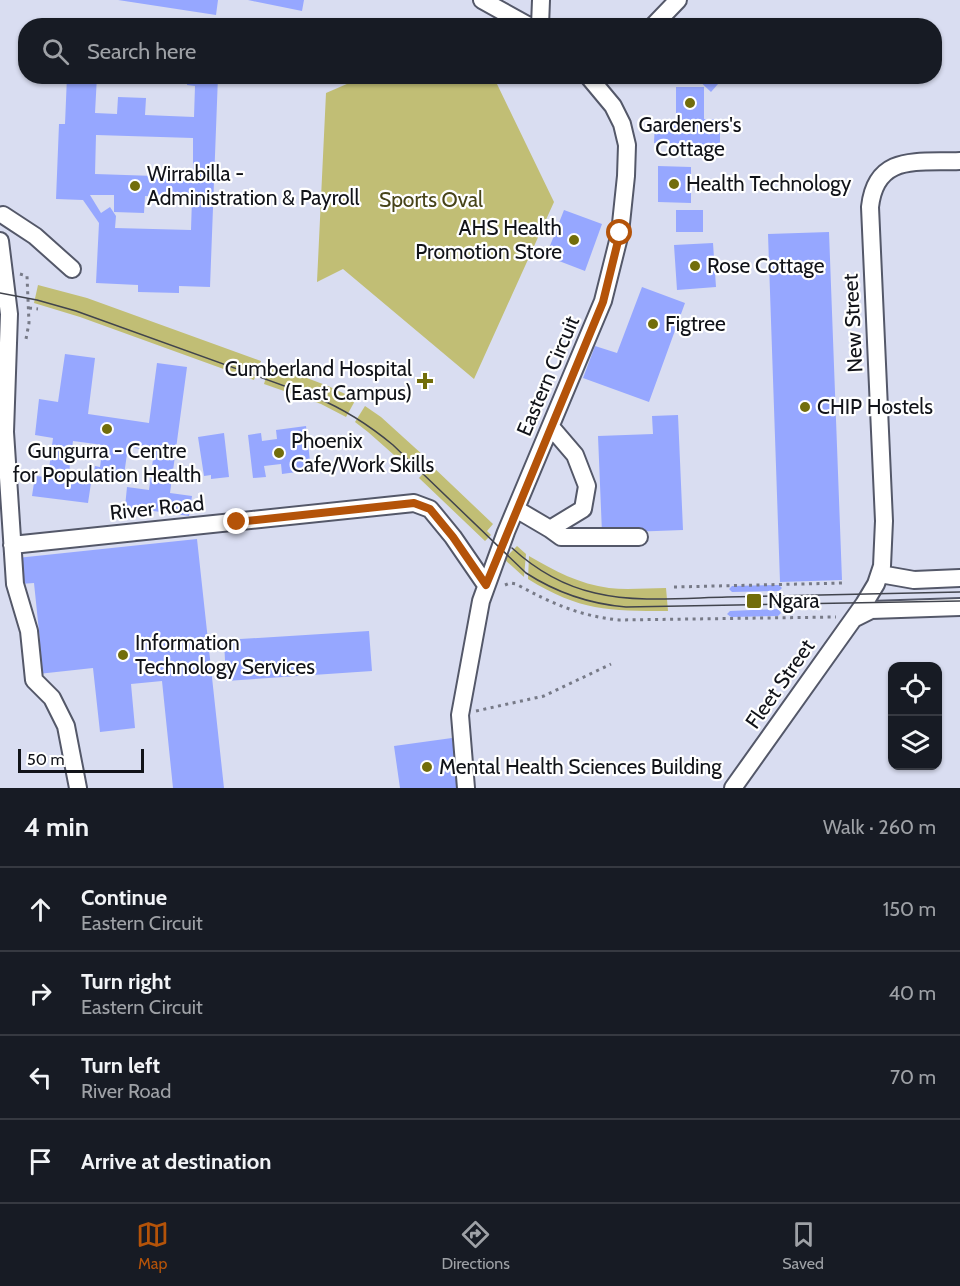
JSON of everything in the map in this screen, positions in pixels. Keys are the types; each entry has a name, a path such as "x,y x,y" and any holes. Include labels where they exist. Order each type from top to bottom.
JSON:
{"street":[{"path":"482,0 515,18"},
{"path":"540,18 541,0"},
{"path":"661,18 678,0"},
{"name":"Eastern Circuit","path":"466,788 460,715 469,660 516,509 603,302 620,233 625,200 627,145 622,124 613,106 595,84"},
{"name":"New Street","path":"880,574 884,558 884,492 871,197 878,179 886,170 899,165 960,161"},
{"path":"1,212 35,236 72,269"},
{"path":"0,241 9,314 4,352 5,432 15,584 29,631 34,680 52,698 66,726 78,788"},
{"path":"550,529 583,509 587,486 575,454 551,427"},
{"name":"River Road","path":"12,545 414,503 430,509 493,588"},
{"path":"516,509 561,537 639,537"},
{"path":"880,574 914,580 960,578"},
{"name":"Fleet Street","path":"734,788 871,594 880,574"},
{"path":"854,618 872,610 960,607"}],"path":[{"path":"27,276 28,308 38,309"},
{"path":"493,588 510,583 516,584 570,610 593,617 619,620 836,617"},
{"path":"674,587 843,583"},
{"path":"460,715 544,696 611,664"}],"green space":[{"name":"Sports Oval","path":"347,84 497,84 554,202 474,379 343,269 317,282 326,93"},
{"path":"38,285 87,298 261,361 254,380 80,317 34,303"},
{"path":"270,364 356,399 346,417 321,404 264,384"},
{"path":"365,406 381,417 424,456 411,470 355,422"},
{"path":"431,465 493,524 487,531 491,535 485,541 419,478"},
{"path":"517,546 526,554 524,577 504,559"},
{"path":"529,556 568,576 598,586 623,589 666,588 668,611 611,609 563,598 528,579"}],"building":[{"path":"118,0 218,0 216,15"},
{"path":"248,0 304,0 302,11"},
{"name":"Wirrabilla - Administration & Payroll","path":"67,84 97,84 95,113 117,114 118,97 146,98 145,115 194,117 195,86 187,84 218,84 210,287 179,286 179,293 138,292 138,285 96,283 99,223 83,200 56,199 59,124 65,124","holes":["96,135 193,138 193,170 186,169 185,177 95,174","90,195 114,195 114,212 144,213 145,196 192,198 191,230 115,228 116,216 110,207 101,213"]},
{"path":"702,84 718,84 711,92"},
{"name":"Gardeners's Cottage","path":"676,87 704,87 704,119 720,119 720,145 654,143 655,121 676,122"},
{"name":"Health Technology","path":"658,166 691,167 691,203 658,202"},
{"name":"AHS Health Promotion Store","path":"564,210 602,224 585,271 546,256"},
{"name":"Health Technology","path":"676,210 703,210 703,232 676,232"},
{"name":"CHIP Hostels","path":"829,232 842,580 780,582 768,234"},
{"name":"Rose Cottage","path":"713,243 716,287 677,290 674,245"},
{"name":"Figtree","path":"642,287 685,303 649,402 583,378 595,346 617,353"},
{"name":"Gungurra - Centre for Population Health","path":"65,354 95,358 88,414 149,423 157,363 187,367 170,493 192,496 189,516 125,507 127,487 149,490 154,451 128,447 123,482 93,478 95,466 100,467 103,445 73,441 68,480 91,483 88,503 32,496 35,476 48,477 53,438 35,435 39,399 58,402"},
{"path":"678,415 683,530 602,533 598,436 653,434 652,416"},
{"name":"Phoenix Cafe/Work Skills","path":"306,426 311,470 282,474 281,464 264,466 266,477 253,478 248,435 261,433 262,441 277,439 276,430"},
{"path":"224,433 229,477 211,479 211,475 204,476 198,437"},
{"name":"Information Technology Services","path":"197,539 224,788 173,788 162,681 131,684 135,728 100,732 93,668 38,674 34,642 40,641 34,583 20,584 17,558"},
{"path":"779,585 782,588 779,591 732,592 729,589 732,586"},
{"path":"778,609 781,613 778,616 731,617 727,614 730,611"},
{"path":"369,631 372,671 226,681 224,640"},
{"name":"Mental Health Sciences Building","path":"452,738 459,788 400,788 394,746"}],"tram line":[{"path":"0,293 76,311 315,397 346,412 393,445 526,573 574,596 626,607 960,601"},
{"path":"512,548 541,570 561,581 595,593 627,598 960,592"}],"place":[{"name":"Gardeners's Cottage","path":"690,103"},
{"name":"Health Technology","path":"674,184"},
{"name":"Wirrabilla - Administration & Payroll","path":"135,186"},
{"name":"AHS Health Promotion Store","path":"574,240"},
{"name":"Rose Cottage","path":"695,266"},
{"name":"Figtree","path":"653,324"},
{"name":"Cumberland Hospital (East Campus)","path":"425,381"},
{"name":"CHIP Hostels","path":"805,407"},
{"name":"Gungurra - Centre for Population Health","path":"107,429"},
{"name":"Phoenix Cafe/Work Skills","path":"279,453"},
{"name":"Ngara","path":"754,601"},
{"name":"Information Technology Services","path":"123,655"},
{"name":"Mental Health Sciences Building","path":"427,767"}],"route":[{"path":"237,522 414,503 430,509 453,537 486,585 603,302 620,233"}]}
